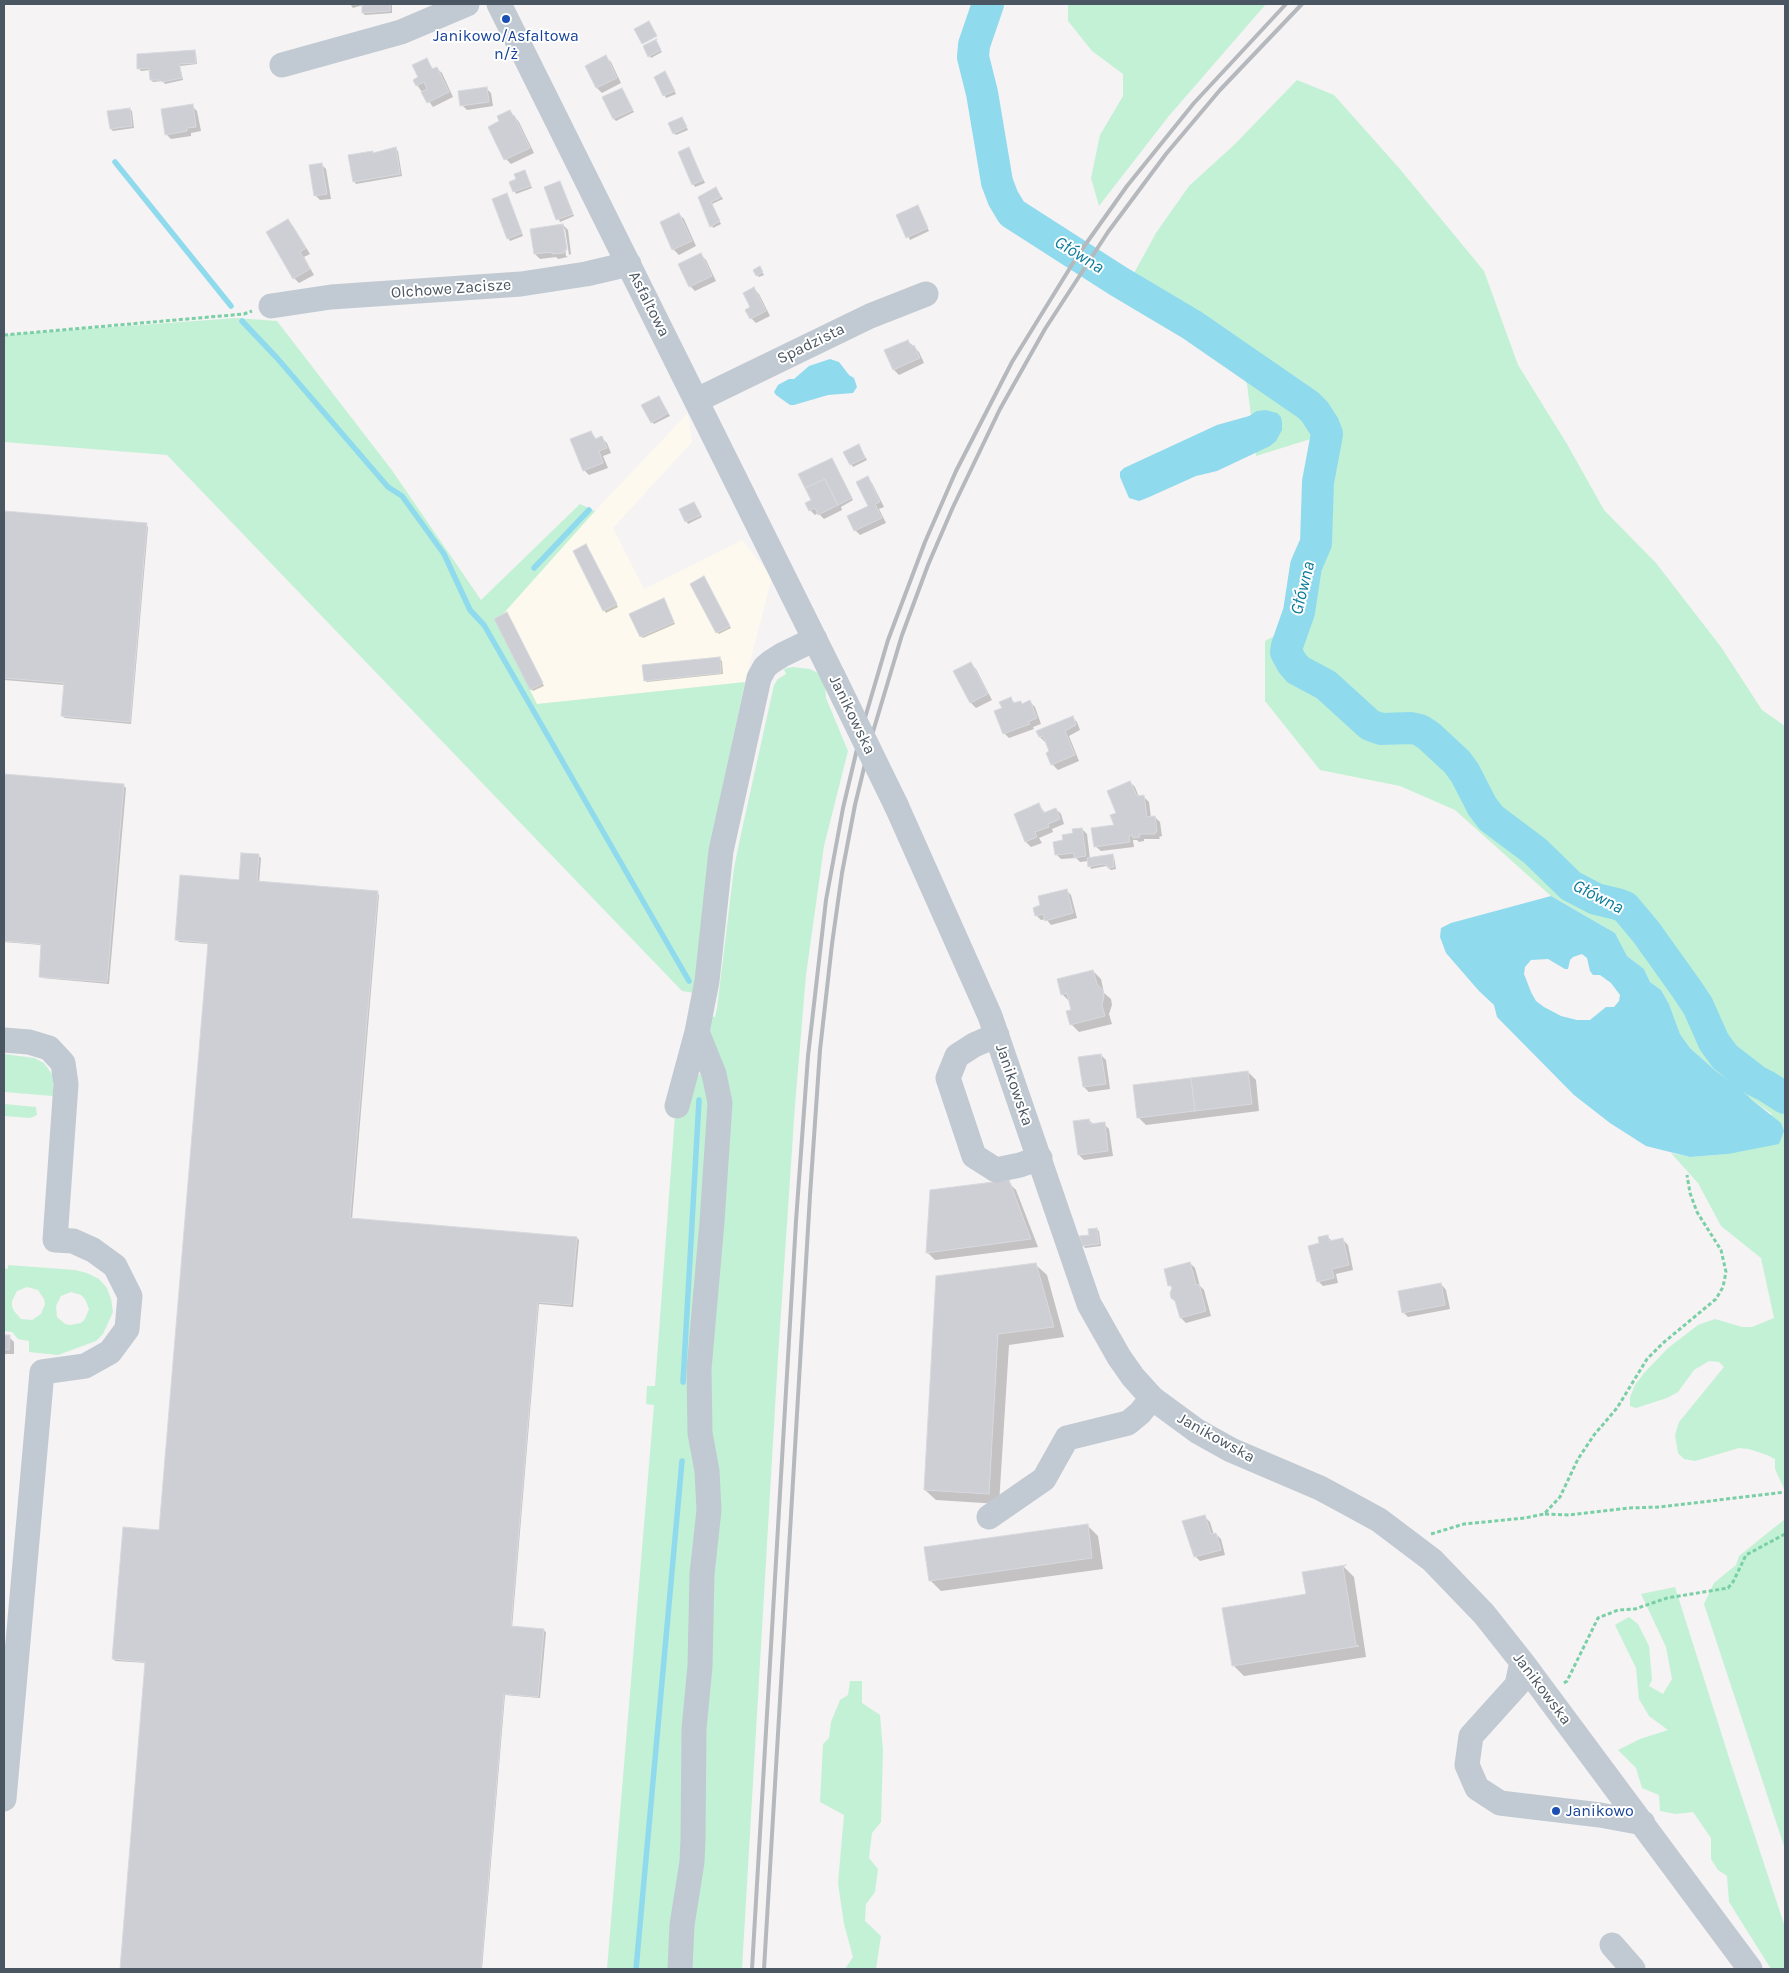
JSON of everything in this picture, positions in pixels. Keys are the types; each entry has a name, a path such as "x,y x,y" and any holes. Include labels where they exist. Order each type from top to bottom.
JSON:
{"street":[{"path":"282,65 401,32 468,4"},
{"name":"Asfaltowa","path":"499,4 798,604"},
{"name":"Olchowe Zacisze","path":"271,306 331,297 521,284 578,276 629,264"},
{"name":"Spadzista","path":"697,400 870,316 926,294"},
{"name":"Janikowska","path":"798,604 896,806 986,1007 1040,1158 1089,1304 1119,1357 1133,1377 1152,1398 1196,1431 1231,1450 1320,1488 1378,1520 1432,1560 1457,1584 1484,1614 1522,1662 1750,1969"},
{"path":"677,1106 697,1032 707,981 721,851 759,678 765,667 782,654 815,639"},
{"path":"680,1969 682,1925 692,1862 694,1729 700,1666 702,1574 709,1510 707,1471 700,1433 698,1369 720,1103 714,1074 697,1032"},
{"path":"997,1035 974,1045 958,1056 948,1078 974,1156 996,1170 1040,1158"},
{"path":"4,1040 29,1042 49,1048 63,1063 66,1084 55,1240 73,1241 93,1250 115,1266 130,1296 127,1329 110,1352 86,1366 42,1372 4,1799"},
{"path":"989,1518 1044,1479 1067,1438 1128,1423 1140,1413 1152,1398"},
{"path":"1522,1662 1517,1685 1504,1702 1471,1736 1467,1766 1477,1788 1500,1803 1600,1815 1643,1823"},
{"path":"1504,1702 1547,1695"},
{"path":"1612,1945 1633,1969"}],"path":[{"path":"4,336 244,314 271,306"},
{"path":"1544,1514 1560,1497 1578,1459 1594,1435 1617,1408 1647,1359 1662,1343 1716,1299 1724,1287 1726,1272 1721,1250 1698,1212 1690,1193 1687,1175"},
{"path":"1406,1540 1464,1524 1544,1514 1569,1515 1629,1508 1660,1507 1785,1492"},
{"path":"1547,1695 1567,1681 1598,1618 1618,1610 1635,1609 1668,1598 1728,1588 1733,1582 1746,1555 1785,1534"}],"shaded area":[{"path":"688,413 692,442 613,528 644,589 742,540 772,577 745,682 537,704 494,619 503,614 595,511"}],"green space":[{"path":"1068,4 1266,4 1168,117 1099,206 1091,178 1100,135 1123,96 1123,74 1092,51 1068,21"},
{"path":"1297,80 1334,95 1399,168 1484,271 1518,365 1567,444 1604,510 1656,563 1721,647 1762,710 1785,726 1785,1491 1775,1469 1775,1459 1767,1455 1739,1448 1695,1461 1684,1459 1678,1453 1675,1435 1679,1422 1724,1367 1719,1362 1709,1361 1694,1370 1678,1392 1667,1398 1636,1408 1630,1406 1630,1397 1635,1385 1644,1373 1668,1348 1698,1325 1715,1319 1742,1327 1752,1327 1774,1318 1761,1258 1721,1226 1698,1183 1671,1153 1690,1157 1728,1154 1772,1114 1717,1072 1690,1048 1680,1034 1669,1004 1661,990 1650,982 1644,969 1627,956 1615,933 1551,896 1455,810 1400,786 1320,770 1265,701 1265,641 1286,630 1311,540 1317,437 1256,456 1247,384 1224,342 1128,284 1156,233 1189,186 1234,145"},
{"path":"236,318 277,321 391,469 481,600 580,504 595,511 503,614 494,619 537,704 745,682 709,851 694,993 682,991 167,455 4,442 4,335"},
{"path":"792,667 810,669 818,673 825,681 826,698 848,751 824,846 806,975 778,1357 742,1969 607,1969 654,1405 646,1404 647,1386 655,1386 675,1115 697,1076 700,1074 703,1076 712,1042 709,1026 710,1016 715,1017 717,1008 734,868 741,834 774,685 778,679 786,674 784,669"},
{"path":"4,1054 34,1058 44,1063 54,1077 53,1096 4,1092"},
{"path":"4,1104 36,1107 37,1115 30,1118 4,1116"},
{"path":"8,1265 75,1270 99,1279 107,1288 113,1312 103,1334 96,1341 58,1355 29,1352 29,1341 18,1339 12,1332 4,1331 4,1268 8,1269","holes":["27,1287 38,1290 45,1304 41,1314 32,1320 21,1319 12,1306 12,1301 17,1291","71,1292 81,1295 89,1309 81,1323 70,1325 65,1324 57,1317 56,1306 61,1296"]},
{"path":"1785,1519 1785,1849 1704,1604 1714,1583 1736,1565 1739,1556"},
{"path":"1675,1587 1785,1927 1785,1969 1771,1969 1729,1902 1727,1876 1718,1870 1711,1859 1711,1838 1693,1812 1676,1814 1660,1811 1659,1795 1642,1788 1636,1768 1618,1750 1640,1739 1668,1730 1649,1716 1639,1699 1636,1668 1615,1625 1629,1617 1638,1624 1649,1646 1652,1680 1649,1686 1663,1694 1672,1679 1666,1647 1641,1594"},
{"path":"850,1681 862,1681 862,1703 880,1715 883,1751 881,1822 872,1833 869,1858 878,1869 875,1892 866,1904 865,1921 881,1936 876,1969 845,1969 853,1957 844,1924 838,1883 844,1815 820,1802 823,1744 829,1738 831,1722 840,1700 848,1695"}],"water":[{"path":"830,359 839,362 849,375 854,378 857,387 853,393 828,395 790,405 774,392 778,385 789,379 794,379 809,366"},
{"path":"1266,410 1277,413 1281,417 1282,423 1282,430 1276,441 1270,446 1217,471 1196,476 1139,501 1129,498 1120,477 1120,472 1124,468 1217,425 1249,416 1257,411"},
{"path":"1551,896 1615,933 1627,956 1644,969 1650,982 1661,990 1669,1004 1680,1034 1690,1048 1781,1123 1784,1131 1779,1144 1728,1154 1690,1157 1646,1146 1610,1123 1574,1095 1497,1017 1494,1005 1479,991 1446,953 1440,937 1441,928 1451,923","holes":["1582,954 1587,958 1593,975 1600,975 1611,983 1620,995 1619,1001 1614,1007 1606,1007 1590,1020 1577,1020 1561,1016 1536,1001 1524,974 1525,967 1531,960 1548,959 1568,969 1570,960 1573,957"]}],"building":[{"path":"362,4 390,4 390,11 362,13"},
{"path":"649,21 657,36 642,44 634,29"},
{"path":"656,40 661,50 648,57 643,46"},
{"path":"195,50 196,63 179,64 182,78 162,82 161,80 150,80 149,68 137,69 137,54"},
{"path":"606,55 617,78 596,88 585,66"},
{"path":"427,58 432,69 437,67 449,92 427,103 421,92 427,89 424,82 416,86 413,80 418,77 412,65"},
{"path":"665,71 675,91 663,96 654,77"},
{"path":"487,87 489,102 460,106 458,91"},
{"path":"622,88 633,110 613,119 602,97"},
{"path":"193,104 196,127 187,128 187,131 165,135 161,109"},
{"path":"130,108 132,126 110,129 107,111"},
{"path":"510,110 530,148 504,160 488,127 499,121 497,116"},
{"path":"682,117 687,127 673,134 668,123"},
{"path":"396,147 400,174 353,182 348,155 373,151 373,153"},
{"path":"689,147 703,180 692,185 678,152"},
{"path":"322,163 327,194 314,196 309,165"},
{"path":"525,170 531,186 513,192 509,182 516,179 514,174"},
{"path":"560,181 573,214 556,220 544,187"},
{"path":"716,187 721,197 711,202 720,221 710,227 698,197"},
{"path":"507,193 522,233 507,239 492,199"},
{"path":"918,205 928,228 906,238 896,215"},
{"path":"679,213 692,241 672,250 660,222"},
{"path":"288,219 306,248 300,252 310,269 293,279 266,232"},
{"path":"563,224 567,250 564,250 564,253 534,254 530,229"},
{"path":"701,253 712,276 689,287 678,264"},
{"path":"760,266 763,272 756,276 753,270"},
{"path":"754,287 766,311 750,319 745,310 750,307 743,293"},
{"path":"908,340 911,347 914,345 920,358 893,370 884,350"},
{"path":"659,396 668,413 651,423 641,405"},
{"path":"591,431 595,439 602,436 607,448 599,451 603,463 583,471 570,439"},
{"path":"859,444 865,458 850,465 843,452"},
{"path":"832,458 852,498 838,505 825,479 805,488 798,474"},
{"path":"868,476 880,502 875,504 882,518 854,531 847,516 868,506 856,482"},
{"path":"825,479 838,505 818,515 815,508 809,511 805,503 811,500 805,488"},
{"path":"694,502 701,515 685,522 679,509"},
{"path":"4,511 147,523 130,722 61,716 64,683 4,678"},
{"path":"586,544 617,604 603,611 573,551"},
{"path":"704,576 730,626 716,633 690,584"},
{"path":"664,598 674,622 640,637 629,614"},
{"path":"507,612 543,683 530,690 494,619"},
{"path":"720,657 721,673 644,681 642,665"},
{"path":"971,662 988,694 970,703 953,671"},
{"path":"1011,697 1013,703 1021,701 1022,704 1030,700 1037,718 1028,722 1030,724 1003,734 994,711 1002,708 999,702"},
{"path":"1073,716 1076,725 1065,731 1075,755 1051,765 1046,753 1049,751 1043,736 1039,737 1036,731"},
{"path":"4,774 124,784 107,982 39,977 41,944 4,941"},
{"path":"1130,781 1137,796 1144,795 1147,817 1155,816 1157,832 1155,834 1139,834 1140,837 1133,838 1132,835 1129,836 1130,842 1094,847 1091,828 1114,825 1110,815 1116,813 1107,791"},
{"path":"1039,803 1043,813 1056,808 1060,819 1048,824 1049,827 1035,832 1037,837 1025,842 1014,814"},
{"path":"1082,828 1086,856 1074,858 1074,853 1055,855 1053,842 1063,840 1062,835 1073,833 1072,829"},
{"path":"241,853 259,854 257,881 378,891 350,1218 577,1237 571,1305 538,1302 511,1626 544,1629 538,1697 504,1694 481,1969 120,1969 145,1662 112,1659 123,1527 159,1530 208,943 175,940 180,875 239,880"},
{"path":"1113,854 1114,867 1108,868 1107,865 1103,864 1088,867 1087,858"},
{"path":"1067,889 1073,913 1045,921 1043,914 1035,916 1033,908 1040,905 1038,896"},
{"path":"1093,970 1097,984 1103,990 1102,1005 1105,1016 1070,1025 1066,1011 1071,1010 1067,993 1061,995 1057,979"},
{"path":"1101,1054 1106,1084 1083,1087 1078,1057"},
{"path":"1248,1071 1252,1104 1195,1111 1191,1078"},
{"path":"1191,1078 1195,1111 1137,1118 1133,1085"},
{"path":"1089,1119 1090,1124 1105,1122 1108,1151 1078,1155 1073,1121"},
{"path":"1009,1180 1031,1239 926,1253 930,1190"},
{"path":"1097,1228 1099,1244 1082,1246 1079,1236 1089,1235 1088,1229"},
{"path":"1328,1235 1329,1241 1343,1238 1349,1265 1332,1269 1334,1278 1317,1282 1308,1246 1319,1243 1318,1237"},
{"path":"1190,1262 1196,1285 1199,1284 1206,1311 1180,1318 1175,1301 1171,1298 1172,1288 1171,1285 1168,1286 1164,1269"},
{"path":"1036,1263 1054,1327 998,1334 989,1494 924,1490 936,1276"},
{"path":"1441,1283 1445,1305 1402,1313 1398,1291"},
{"path":"4,1335 10,1335 9,1350 4,1349"},
{"path":"1205,1515 1211,1534 1216,1533 1221,1550 1194,1557 1182,1521"},
{"path":"1088,1524 1092,1558 929,1581 924,1547"},
{"path":"1346,1565 1343,1567 1356,1645 1359,1646 1232,1666 1222,1608 1306,1594 1302,1572"}],"waterway":[{"name":"Główna","path":"988,4 974,45 973,57 982,93 997,182 1003,198 1012,213 1118,281 1192,325 1308,405 1324,426 1327,434 1318,482 1316,543 1306,566 1299,612 1287,646 1286,652 1292,663 1298,670 1326,685 1370,725 1381,729 1411,728 1420,730 1429,736 1457,762 1491,818 1535,851 1571,886 1596,899 1625,907 1646,932 1686,988 1698,1006 1714,1042 1725,1057 1756,1081 1785,1098"},
{"path":"115,162 231,306"},
{"path":"242,321 277,358 388,487 402,496 444,554 470,610 484,625 689,981"},
{"path":"534,568 589,510"},
{"path":"683,1382 699,1100"},
{"path":"636,1969 682,1461"}],"railway":[{"path":"752,1969 796,1221 808,1056 826,900 843,808 862,728 888,640 925,542 956,471 1012,362 1078,255 1127,186 1194,103 1286,4"},
{"path":"764,1969 820,1050 842,873 855,805 872,735 902,635 928,565 953,507 1000,409 1045,329 1108,232 1166,154 1220,90 1302,4"}],"place":[{"name":"Janikowo/Asfaltowa n/ż","path":"506,19"},
{"name":"Janikowo","path":"1556,1811"}]}
